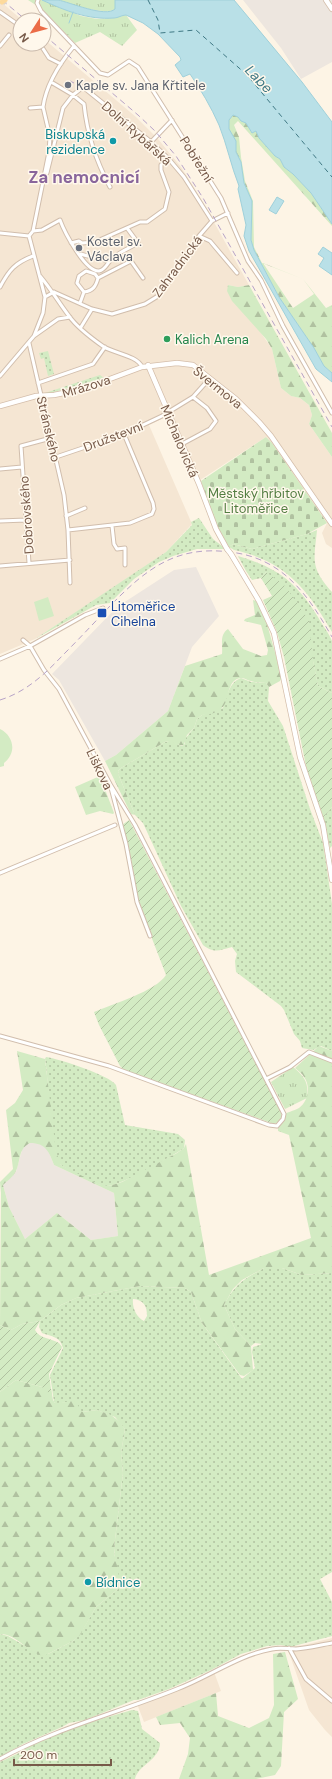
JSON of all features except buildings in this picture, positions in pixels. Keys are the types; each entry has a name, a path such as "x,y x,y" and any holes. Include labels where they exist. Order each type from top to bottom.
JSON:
{"street":[{"path":"34,336 43,313 45,297 33,256 29,236 33,231 45,176 50,137 43,107 44,98 61,64 74,46 41,11 37,0"},
{"path":"327,1 332,9"},
{"path":"0,12 12,20"},
{"path":"0,46 9,35"},
{"name":"Pobřežní","path":"74,46 100,73 108,75 129,61 138,67 213,183 228,213 243,251 261,280 283,326 332,413"},
{"path":"45,52 49,58 61,64"},
{"path":"51,82 73,94 84,104 88,128 98,164 110,187"},
{"name":"Dolní Rybářská","path":"73,94 79,89 83,87 85,88 151,142 168,158 184,178 212,221"},
{"path":"45,176 48,170 54,139 63,108 73,94"},
{"path":"30,108 43,107"},
{"path":"151,142 172,120"},
{"path":"71,243 79,241 82,243 95,242 140,222 150,220 165,209 169,192 161,170 161,165 168,158"},
{"name":"Zahradnická","path":"54,292 92,309 112,314 145,304 158,296 199,236 212,221 228,213"},
{"path":"33,231 42,230 60,220 71,243 79,254 95,270 100,271 105,268 109,262 138,242 127,228"},
{"path":"0,233 29,236"},
{"path":"199,236 210,241 237,273"},
{"path":"79,254 90,257 96,256 109,262"},
{"path":"0,287 8,271 22,260 33,256"},
{"path":"80,303 84,292 94,288 98,278 131,261 143,278"},
{"path":"84,292 77,283 80,274 86,271 95,274 98,278"},
{"path":"39,274 54,292 70,317 81,327 105,347 138,361 142,367"},
{"path":"45,297 54,292"},
{"path":"81,327 92,309"},
{"path":"0,376 34,336 47,325 58,319 70,317"},
{"name":"Stránského","path":"28,343 56,457 68,530 70,582"},
{"path":"38,383 93,364 105,347"},
{"name":"Švermova","path":"148,366 177,363 190,364 210,377 236,399 271,436 332,524"},
{"name":"Mrázova","path":"0,406 41,396 83,389 148,366"},
{"name":"Michalovická","path":"148,366 182,444 216,529 259,601 274,633 300,757 323,825 332,880"},
{"path":"182,444 210,429 216,421 207,408 194,397 210,377"},
{"name":"Družstevní","path":"56,457 124,434 194,397"},
{"path":"68,530 130,523 152,514 154,508 153,503 124,434"},
{"name":"Dobrovského","path":"30,563 21,446 51,438"},
{"path":"0,469 22,467"},
{"path":"66,516 85,508"},
{"path":"0,521 26,520"},
{"path":"112,526 114,544 117,549 125,548 125,565"},
{"path":"0,566 70,560"},
{"path":"0,659 30,646 85,615 103,608"},
{"name":"Liškova","path":"23,640 30,646 44,670 59,689 110,784 126,844 137,902 150,936"},
{"path":"0,1036 110,1066 270,1125 277,1126 283,1119 284,1114 135,825 110,784"},
{"path":"0,873 114,825"},
{"path":"266,1079 290,1067 309,1052 332,1061"},
{"path":"0,1759 57,1731 110,1714 178,1689 240,1659 271,1649 307,1648 332,1643"},
{"path":"289,1648 306,1679 332,1702"}],"shaded area":[{"path":"243,0 332,0 332,62 301,79 281,48"},
{"path":"0,1 13,12 12,52 52,52 52,46 136,117 158,139 181,167 201,199 249,285 238,287 228,285 272,349 281,388 291,396 300,398 309,405 312,415 309,424 332,457 332,548 326,544 322,533 327,523 266,437 197,482 168,416 149,425 192,524 166,552 138,571 35,639 0,654"},
{"path":"196,567 219,616 192,647 168,711 116,755 105,761 59,680 52,674 117,607 174,570"},
{"path":"30,1143 38,1143 47,1148 54,1165 114,1193 118,1236 91,1240 57,1213 25,1239 9,1207 3,1185 16,1172 22,1150 24,1146"},
{"path":"332,1638 332,1737 309,1710 287,1647 304,1645"},
{"path":"214,1672 221,1691 144,1722 137,1704"}],"green space":[{"path":"28,0 42,0 81,16 97,19 115,18 126,15 137,30 122,46 100,32 75,43 52,19 52,12 45,12"},
{"path":"59,0 115,0 115,9 111,11 96,10"},
{"path":"233,115 238,117 241,121 246,123 252,133 256,131 259,138 275,156 280,159 284,167 293,174 311,193 332,224 332,226 238,121 234,125 239,137 245,181 253,201 254,247 262,263 293,308 314,294 303,279 326,308 332,305 332,373 324,366 314,348 279,297 254,250 251,240 252,201 244,183 241,162 236,152 234,138 229,129 229,120"},
{"path":"228,285 238,287 249,285 332,433 332,457 309,424 312,415 309,405 300,398 291,396 281,388 272,349 266,339 232,301 227,291"},
{"path":"48,351 54,374 48,376 44,358 41,359 39,353"},
{"path":"100,375 104,378 47,394 45,393"},
{"name":"Městský hřbitov Litoměřice","path":"266,437 272,443 327,523 307,534 252,549 233,544 229,547 214,520 201,481"},
{"path":"199,518 213,539 226,549 197,549 159,562 134,579 110,603 96,605 35,639 166,552 192,525 191,522"},
{"path":"317,530 315,563 320,576 332,592 332,632 313,602 293,579 281,569 267,561 229,547 233,544 252,549"},
{"path":"238,556 275,571 294,585 310,605 332,641 332,693 318,686 313,661 266,572 261,578 252,580"},
{"path":"266,572 285,586 309,620 313,660 318,686 332,693 332,807 323,818 307,771 284,657 277,632 263,600 272,596 261,578"},
{"path":"48,597 54,616 39,621 34,602"},
{"path":"253,600 256,601 265,617 282,677 280,681 269,687 266,683 253,682 243,678 237,679 233,682 222,708 215,713 202,715 197,719 194,728 187,735 184,745 165,742 121,768 118,771 119,776 135,815 131,814 105,761 116,755 168,711 185,666 222,654 222,637 228,629 243,649 261,656 267,655 268,650 261,625 244,621 245,619 255,615"},
{"path":"241,678 251,682 266,683 269,687 268,701 283,726 310,809 323,843 332,904 332,1051 321,1046 313,1050 302,1048 300,1041 294,1034 281,1006 236,972 235,961 237,954 232,947 220,950 210,950 203,945 181,906 143,823 135,815 119,776 118,771 121,768 165,742 173,742 182,746 185,744 185,739 194,728 197,719 202,715 223,708 231,686"},
{"path":"0,729 5,732 11,740 12,750 8,759 4,763 4,766 0,767"},
{"path":"100,776 114,813 100,811 86,815 75,787"},
{"path":"332,807 332,846 330,848 323,818"},
{"path":"129,820 280,1110 282,1117 274,1124 124,1070 120,1066 99,1025 94,1012 144,992 161,981 166,975 138,902 127,843 122,825"},
{"path":"319,1046 332,1051 332,1273 302,1275 282,1268 264,1268 242,1280 233,1289 224,1305 235,1329 251,1346 253,1370 244,1376 240,1375 202,1323 191,1292 185,1288 140,1286 76,1298 61,1305 40,1321 22,1324 11,1330 0,1325 0,1182 13,1169 6,1110 15,1103 23,1090 17,1051 45,1059 56,1152 61,1165 98,1184 109,1186 122,1182 177,1153 184,1148 186,1144 209,1275 311,1238 289,1135 278,1131 279,1121 282,1116 299,1108 305,1102 308,1094 306,1081 302,1074 295,1068","holes":["30,1143 35,1143 46,1149 54,1165 114,1193 118,1236 91,1240 57,1213 25,1239 9,1207 3,1185 15,1173 23,1148"]},
{"path":"46,1057 94,1072 112,1081 116,1085 125,1125 178,1134 185,1140 184,1148 133,1177 113,1185 106,1186 89,1181 61,1165 54,1146"},
{"path":"293,1067 305,1080 307,1098 285,1109 271,1082"},
{"path":"264,1268 282,1268 302,1275 332,1273 332,1572 320,1579 332,1602 332,1636 290,1647 281,1645 267,1646 241,1654 211,1670 169,1689 134,1700 85,1720 69,1723 23,1744 0,1757 0,1634 8,1636 37,1653 48,1654 73,1641 80,1634 96,1607 118,1589 114,1548 123,1473 121,1453 125,1429 115,1417 97,1410 82,1412 66,1402 57,1404 54,1402 50,1375 63,1348 58,1339 42,1333 39,1327 40,1321 61,1305 76,1298 140,1286 185,1288 191,1292 202,1323 242,1379 255,1368 252,1352 253,1347 262,1344 255,1343 251,1346 235,1329 224,1305 236,1287 245,1279","holes":["133,1299 142,1302 145,1306 147,1316 144,1321 139,1317 134,1308"]},
{"path":"40,1321 35,1330 37,1333 43,1337 56,1341 62,1347 49,1374 52,1396 42,1387 16,1380 0,1392 0,1325 11,1330 22,1324"},
{"path":"16,1380 51,1388 55,1403 66,1402 72,1399 76,1402 82,1412 97,1410 111,1415 120,1422 125,1429 121,1453 123,1473 114,1548 119,1579 118,1589 96,1607 80,1635 73,1641 44,1656 38,1654 12,1637 0,1634 0,1392"},
{"path":"285,1652 298,1699 284,1712 281,1766 275,1775 256,1779 179,1779 188,1754 190,1738 180,1723 160,1725 156,1717 216,1693 218,1716 249,1728 269,1718 274,1705 273,1654"},
{"path":"132,1710 138,1711 142,1729 160,1743 157,1754 140,1770 135,1779 0,1779 0,1762 19,1753 23,1749 77,1726"}],"water":[{"name":"Labe","path":"42,0 58,0 87,9 104,12 115,9 115,0 234,0 302,82 332,122 332,224 311,193 293,174 284,167 280,159 275,156 259,138 256,131 252,133 246,123 233,115 229,120 229,129 236,141 236,152 241,162 244,183 252,201 251,240 254,250 279,297 314,348 324,366 332,373 332,382 316,369 249,251 244,236 246,225 238,189 239,186 222,133 202,92 190,74 183,77 175,65 181,60 180,57 158,34 143,23 126,15 114,18 95,18 68,11"},
{"path":"277,197 284,201 276,214 269,210"},
{"path":"323,247 332,253 332,275 319,266 324,258 318,254"}],"waterway":[{"path":"69,23 73,12"}],"ferry route":[{"path":"148,0 158,20 160,33 196,30 247,75 332,177"}],"railway":[{"path":"2,0 16,12"},
{"path":"52,42 138,115 155,131 176,156 203,198 332,427"},
{"path":"70,81 74,83"},
{"path":"0,700 9,697 34,682 56,662 122,594 149,571 162,563 193,552 230,552 249,556 265,562 279,570 303,593 332,637"}],"place":[{"name":"Kaple sv. Jana Křtitele","path":"68,85"},
{"name":"Biskupská rezidence","path":"113,141"},
{"name":"Kostel sv. Václava","path":"79,248"},
{"name":"Kalich Arena","path":"167,339"},
{"name":"Litoměřice Cihelna","path":"102,613"},
{"name":"Bídnice","path":"88,1582"}],"district":[{"name":"Za nemocnicí","path":"84,177"}]}
